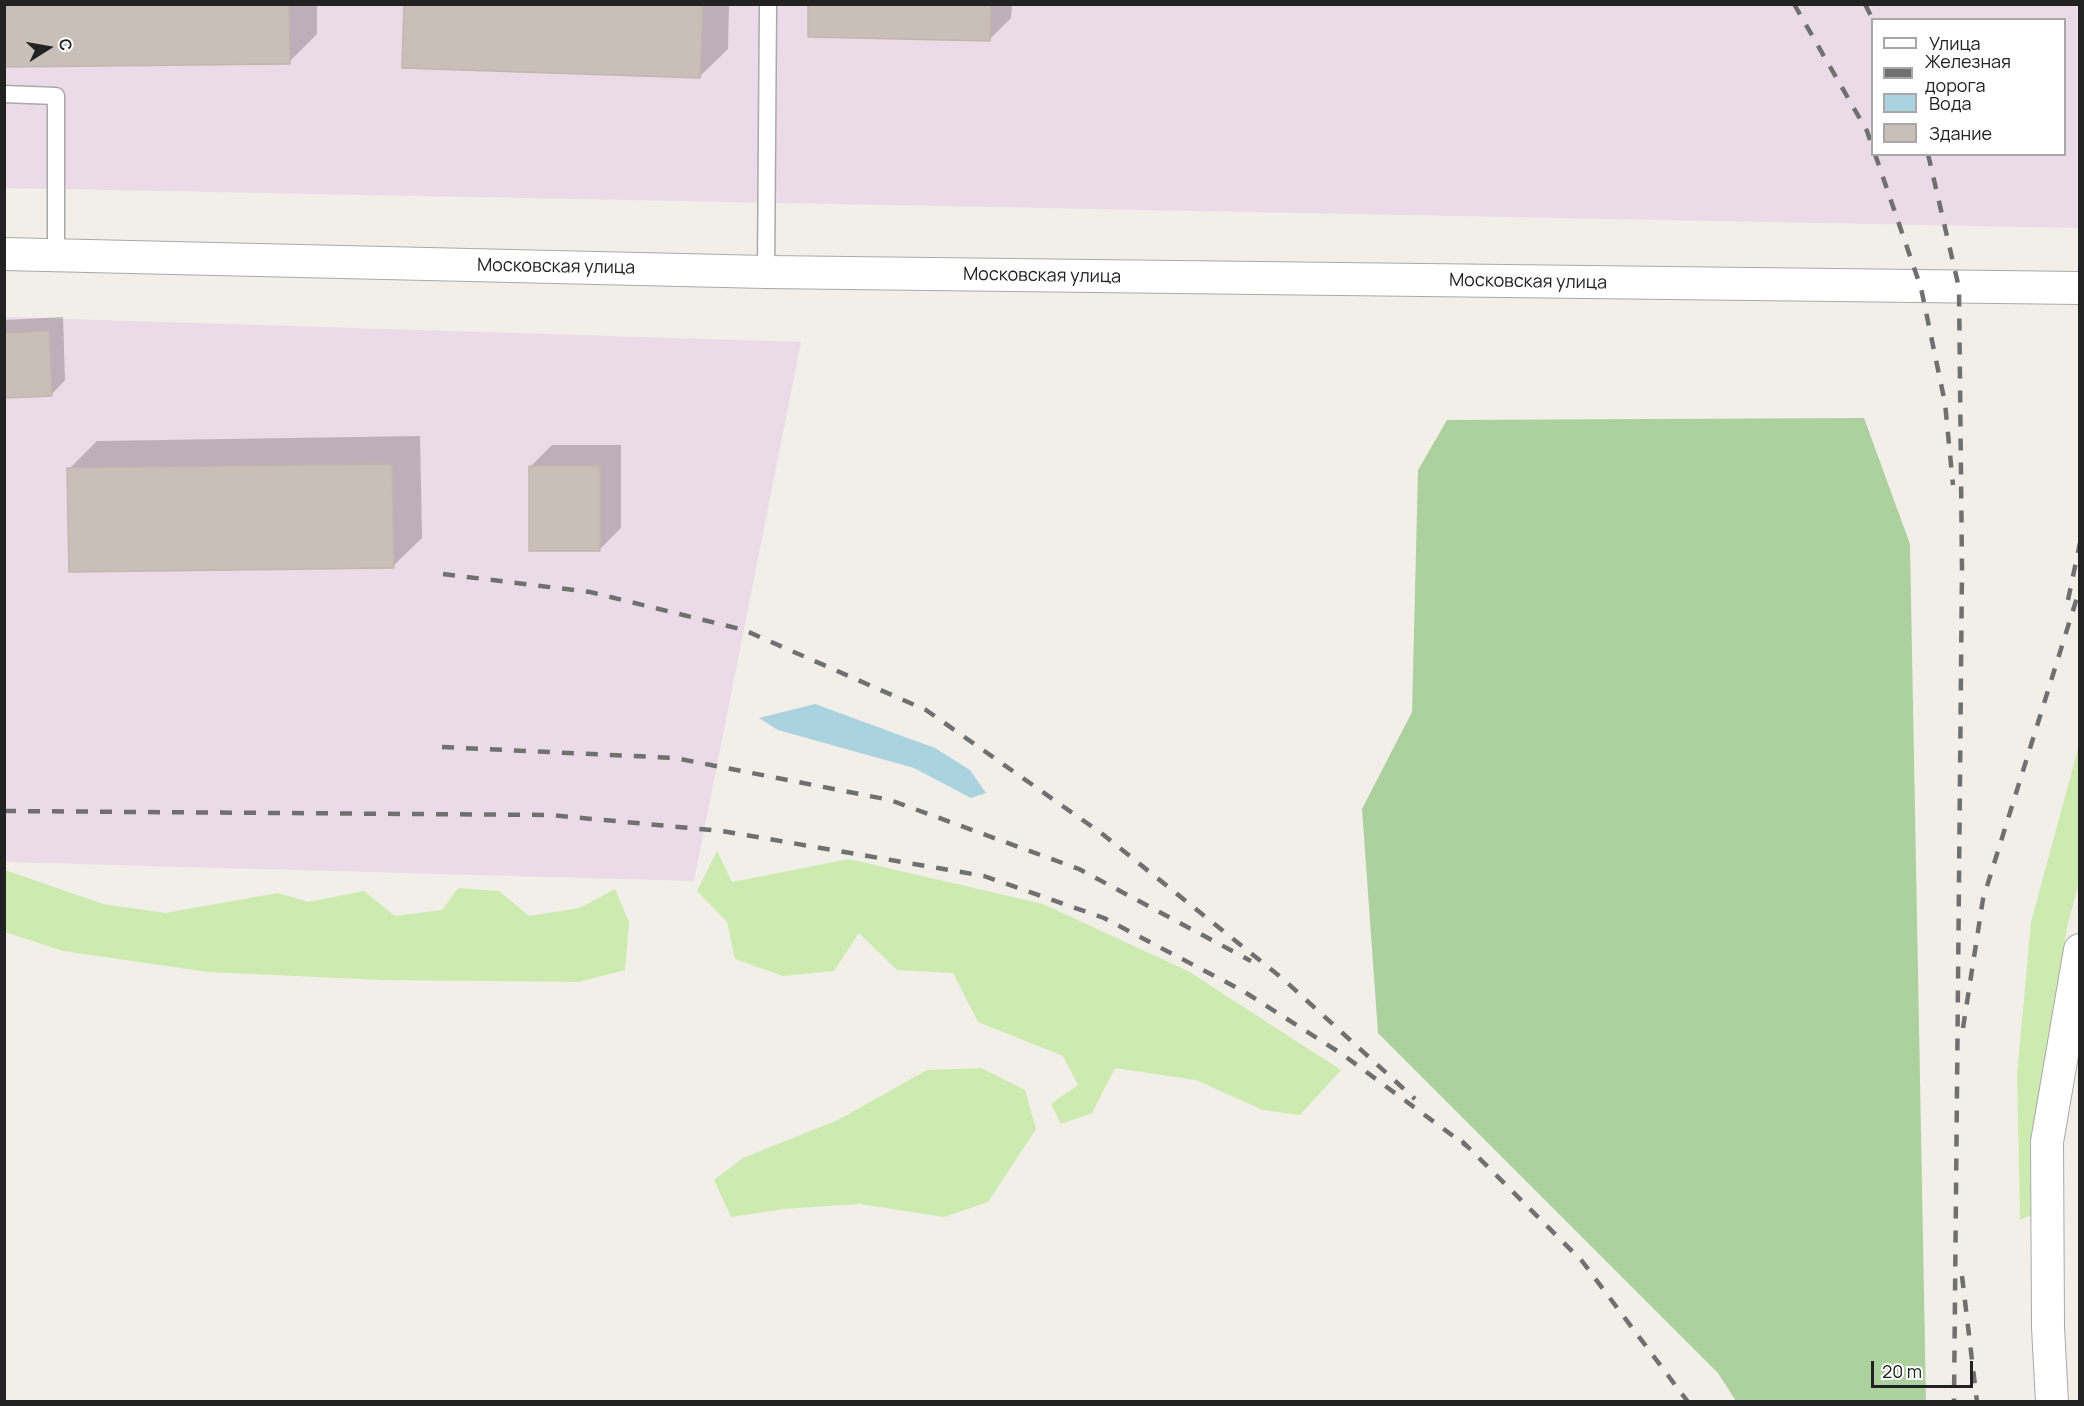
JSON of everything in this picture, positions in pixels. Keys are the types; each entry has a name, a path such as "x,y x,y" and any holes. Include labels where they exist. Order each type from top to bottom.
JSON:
{"street":[{"name":"Московская улица","path":"4,254 766,272 2079,288"},
{"path":"2052,1401 2048,1327 2047,1142 2079,950"}],"lane":[{"path":"766,272 768,4"},
{"path":"4,94 56,96 56,255"}],"shaded area":[{"path":"5,5 2079,5 2079,228 5,188"},
{"path":"5,317 801,342 694,881 5,862"}],"green space":[{"path":"1864,418 1910,544 1926,1401 1736,1401 1718,1373 1378,1033 1362,809 1412,712 1418,470 1447,420"},
{"path":"2079,745 2079,883 2067,927 2042,1104 2038,1212 2020,1220 2017,1075 2031,922"},
{"path":"717,851 732,882 849,859 1043,904 1188,971 1341,1070 1300,1115 1263,1110 1196,1080 1115,1068 1092,1113 1061,1124 1051,1104 1078,1085 1063,1056 978,1022 953,973 897,970 859,933 834,971 783,976 735,959 727,922 697,891"},
{"path":"5,870 103,904 165,913 278,893 308,902 364,891 395,916 442,910 458,888 499,891 529,916 580,908 615,889 629,922 625,970 579,982 383,980 208,972 63,951 5,932"},
{"path":"981,1068 1025,1090 1036,1129 988,1202 944,1217 860,1204 784,1209 731,1217 714,1180 743,1158 838,1120 927,1070"}],"water":[{"path":"815,704 935,748 970,770 986,793 971,798 914,768 778,730 759,718"}],"building":[{"path":"4,4 289,4 290,64 4,67"},
{"path":"404,4 703,4 700,78 402,68"},
{"path":"808,4 991,4 990,41 808,37"},
{"path":"49,331 52,396 4,398 4,333"},
{"path":"392,464 394,568 69,572 67,468"},
{"path":"529,466 600,466 600,551 529,551"}],"railway":[{"path":"1794,4 1867,131 1871,143"},
{"path":"1865,4 1872,18"},
{"path":"1876,156 1921,288 1945,403 1953,485"},
{"path":"1928,156 1959,288 1962,568 1954,1402"},
{"path":"2068,600 2080,543"},
{"path":"443,574 590,592 744,630 926,710 1101,833 1282,978 1415,1099"},
{"path":"1963,1028 1983,899 2080,588"},
{"path":"442,747 675,758 890,800 1079,869 1251,961"},
{"path":"4,811 550,815 722,831 984,876 1104,918 1243,991 1342,1054 1468,1147"},
{"path":"1462,1141 1582,1261 1688,1402"},
{"path":"1962,1276 1977,1402"}]}
